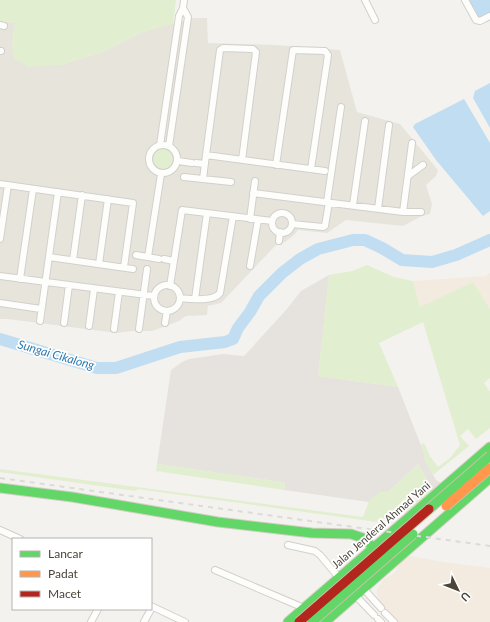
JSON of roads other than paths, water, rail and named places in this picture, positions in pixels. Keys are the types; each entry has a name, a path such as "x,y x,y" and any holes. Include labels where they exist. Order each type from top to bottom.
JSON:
{"main road":[{"name":"Jalan Jenderal Ahmad Yani","path":"288,622 490,447"},
{"name":"Jalan Jenderal Ahmad Yani","path":"299,622 490,456"},
{"path":"312,622 490,468"},
{"path":"325,622 490,478"},
{"path":"453,479 449,485 449,490 453,495 460,499 468,497"},
{"path":"0,488 72,497 218,522 312,533 351,534 363,538 374,548"}],"street":[{"path":"169,146 188,17 184,8 184,0"},
{"path":"365,0 375,20"},
{"path":"465,0 476,20 480,21 490,16"},
{"path":"160,145 179,16 184,8"},
{"path":"202,179 220,50 223,48 253,49 256,52 242,160"},
{"path":"276,165 293,50 325,51 328,55 311,170"},
{"path":"292,224 325,226 341,107"},
{"path":"353,205 364,121"},
{"path":"378,209 389,125"},
{"path":"403,212 412,143"},
{"path":"160,145 169,146 176,152 178,161 176,166 170,172 161,174 152,169 149,160 152,150 160,145"},
{"path":"206,155 325,172"},
{"path":"178,161 205,164"},
{"path":"408,176 423,165"},
{"path":"148,257 161,174"},
{"path":"184,177 232,182"},
{"path":"250,218 255,181"},
{"path":"0,184 133,203 131,255 124,267"},
{"path":"0,239 8,185"},
{"path":"406,185 413,186"},
{"path":"20,279 33,189"},
{"path":"40,321 58,192"},
{"path":"253,193 403,212 421,212"},
{"path":"74,260 82,196"},
{"path":"99,264 108,199"},
{"path":"170,286 182,210 272,222"},
{"path":"195,299 207,213"},
{"path":"282,213 290,217 292,224 287,231 280,232 274,228 272,222 276,216 282,213"},
{"path":"180,298 213,299 219,296 233,216"},
{"path":"250,266 258,220"},
{"path":"279,241 280,232"},
{"path":"131,255 174,261"},
{"path":"49,257 133,268"},
{"path":"139,329 147,269"},
{"path":"0,276 154,296"},
{"path":"64,323 69,285"},
{"path":"166,285 170,286 177,290 180,298 179,304 175,308 167,311 160,310 154,302 154,296 159,288 166,285"},
{"path":"89,326 94,289"},
{"path":"114,329 119,292"},
{"path":"0,303 41,309"},
{"path":"165,323 167,311"},
{"path":"0,530 18,538"},
{"path":"288,546 315,551 320,555 338,578 379,620 385,612"},
{"path":"215,570 304,608"},
{"path":"347,570 394,622"},
{"path":"152,607 185,622"},
{"path":"91,622 97,610"},
{"path":"144,622 150,610"}],"water":[{"path":"467,0 490,0 490,14 483,17 482,16 480,17 481,19 478,19"},
{"path":"490,83 490,128 473,98 475,91"},
{"path":"464,99 490,143 490,211 483,216 436,160 413,127 415,124"}],"waterway":[{"name":"Sungai Cikalong","path":"0,339 97,368 116,368 180,347 225,342 233,339 238,328 250,312 259,296 282,273 300,259 318,249 353,240 365,240 402,260 432,262 456,255 490,240"}],"railway":[{"path":"0,478 490,546"}]}
